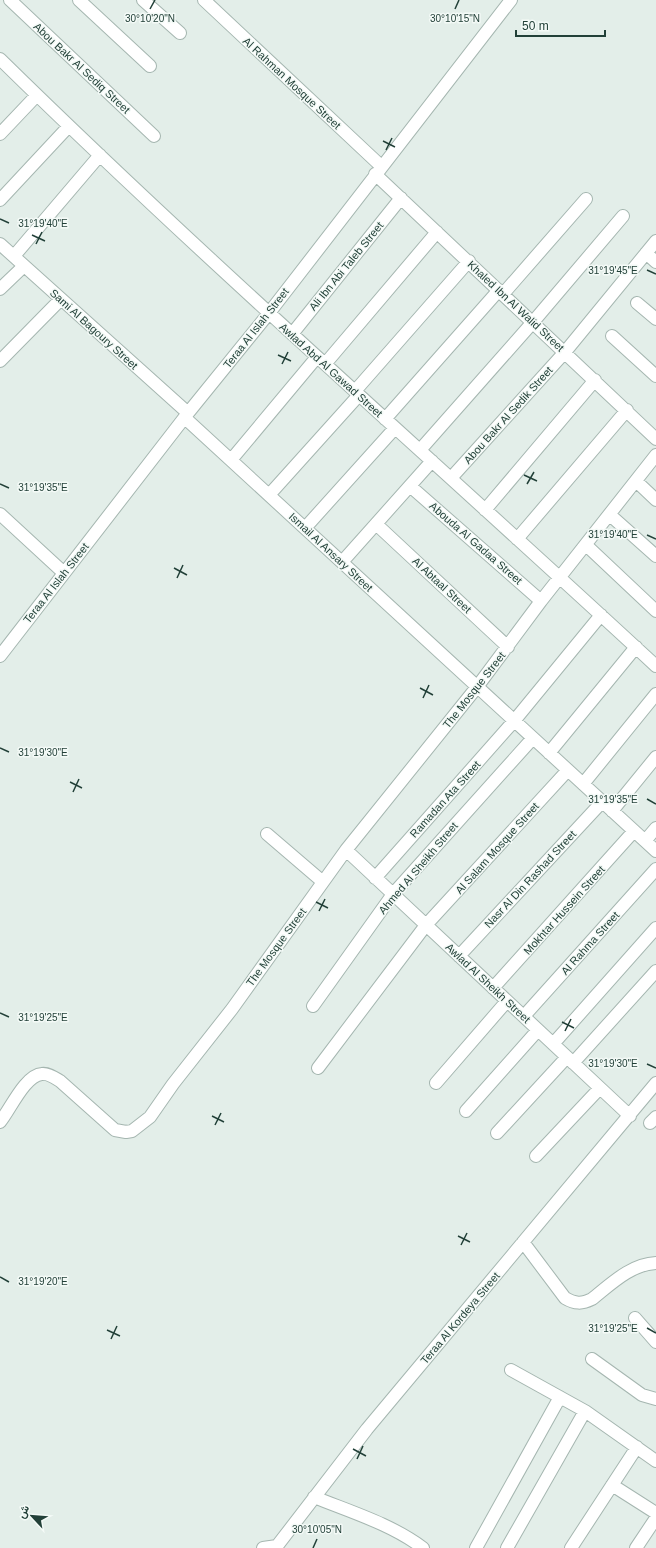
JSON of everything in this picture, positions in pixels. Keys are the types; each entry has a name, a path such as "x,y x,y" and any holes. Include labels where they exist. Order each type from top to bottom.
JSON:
{"street":[{"name":"Abou Bakr Al Sediq Street","path":"10,0 154,136"},
{"path":"79,0 150,66"},
{"path":"143,0 180,33"},
{"name":"Al Rahman Mosque Street","path":"204,0 378,170"},
{"name":"Teraa Al Islah Street","path":"0,656 186,416 269,313 378,170 511,0"},
{"name":"Awlad Abd Al Gawad Street","path":"3,66 37,95 269,313 656,666"},
{"path":"0,134 37,95"},
{"path":"0,200 69,126"},
{"path":"14,256 100,155"},
{"name":"Khaled Ibn Al Walid Street","path":"378,170 401,198 656,439"},
{"name":"Ali Ibn Abi Taleb Street","path":"292,334 401,198"},
{"path":"385,419 586,199"},
{"path":"420,450 533,322 623,216"},
{"path":"231,460 437,232"},
{"name":"Abou Bakr Al Sedik Street","path":"451,478 565,352 656,241"},
{"name":"Sami Al Bagoury Street","path":"0,244 186,416"},
{"path":"646,253 656,262"},
{"path":"269,495 469,261"},
{"path":"0,289 24,266"},
{"path":"0,361 61,299"},
{"path":"637,303 656,319"},
{"path":"612,336 656,376"},
{"path":"485,510 595,380"},
{"path":"517,539 627,410"},
{"name":"Ismail Al Ansary Street","path":"186,416 304,528 656,851"},
{"path":"304,528 395,428"},
{"name":"The Mosque Street","path":"0,1122 25,1084 35,1076 43,1074 60,1080 111,1128 121,1131 132,1131 150,1117 173,1084 232,1008 346,850 477,687 656,455"},
{"path":"342,562 432,461"},
{"path":"636,481 656,500"},
{"name":"Abouda Al Gadaa Street","path":"410,486 542,601"},
{"path":"0,514 64,573"},
{"path":"610,515 656,556"},
{"name":"Al Abtaal Street","path":"376,524 508,647"},
{"path":"586,545 656,611"},
{"name":"Ramadan Ata Street","path":"375,878 514,721 601,615"},
{"path":"549,753 636,647"},
{"path":"583,784 656,694"},
{"name":"Ahmed Al Sheikh Street","path":"313,1006 393,894 533,738"},
{"path":"612,811 656,757"},
{"name":"Al Salam Mosque Street","path":"318,1068 426,925 568,770"},
{"name":"Nasr Al Din Rashad Street","path":"459,956 602,802"},
{"path":"645,841 656,828"},
{"name":"Mokhtar Hussein Street","path":"493,988 634,831"},
{"path":"267,834 324,882"},
{"name":"Awlad Al Sheikh Street","path":"346,850 630,1116"},
{"name":"Al Rahma Street","path":"524,1016 656,869"},
{"path":"553,1044 656,928"},
{"path":"497,1133 656,971"},
{"path":"436,1083 507,1001"},
{"path":"466,1111 538,1030"},
{"name":"Teraa Al Kordeya Street","path":"263,1548 277,1547 367,1429 630,1116 656,1082"},
{"path":"536,1156 600,1088"},
{"path":"523,1242 565,1298 571,1302 586,1303 633,1268 648,1263 656,1263"},
{"path":"635,1318 656,1342"},
{"path":"592,1359 642,1395 656,1399"},
{"path":"511,1370 585,1411 656,1461"},
{"path":"476,1548 560,1397"},
{"path":"507,1548 585,1411"},
{"path":"571,1548 637,1447"},
{"path":"612,1485 656,1513"},
{"path":"314,1497 382,1524 401,1533 422,1548"},
{"path":"636,1548 656,1518"}]}
